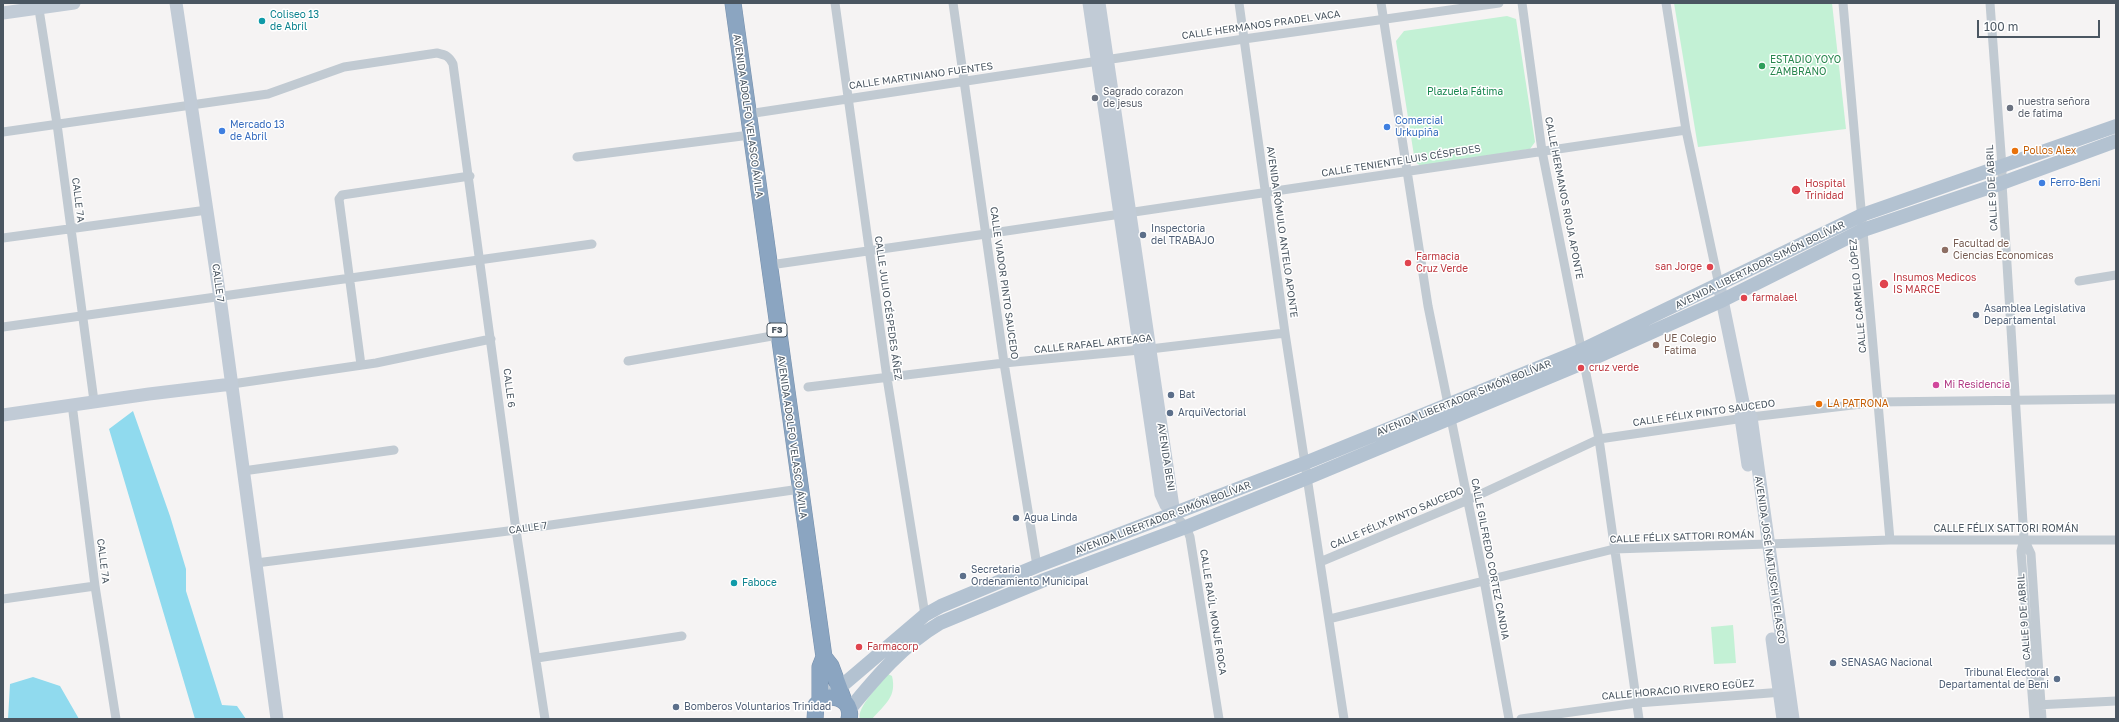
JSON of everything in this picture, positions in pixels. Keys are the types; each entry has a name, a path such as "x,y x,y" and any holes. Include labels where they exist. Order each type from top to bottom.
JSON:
{"highway":[{"name":"AVENIDA ADOLFO VELASCO ÁVILA","path":"733,3 750,135 770,265 778,335 824,657 831,666 829,707"},
{"name":"AVENIDA ADOLFO VELASCO ÁVILA","path":"824,657 820,667 829,707"}],"main road":[{"path":"3,13 38,6 74,3"},
{"name":"CALLE 7","path":"176,3 220,296 277,719"},
{"name":"AVENIDA BENI","path":"1089,3 1102,60 1145,350 1161,494 1166,505 1174,514"},
{"name":"AVENIDA BENI","path":"1099,3 1102,60"},
{"name":"AVENIDA LIBERTADOR SIMÓN BOLÍVAR","path":"1584,356 1719,285 1862,215 2116,126"},
{"name":"AVENIDA LIBERTADOR SIMÓN BOLÍVAR","path":"829,707 925,615 942,606 1037,566 1305,463 1450,410 1722,300 1863,230 2002,183 2116,141"},
{"name":"AVENIDA JOSÉ NATUSCH VELASCO","path":"1719,285 1746,417 1784,692 1783,719"},
{"path":"3,415 94,401 232,384"},
{"name":"AVENIDA LIBERTADOR SIMÓN BOLÍVAR","path":"829,707 859,695 894,657 926,631 940,623 1044,580 1186,527 1307,478 1450,410"},
{"name":"AVENIDA JOSÉ NATUSCH VELASCO","path":"1784,692 1793,719"}],"street":[{"name":"CALLE JULIO CÉSPEDES ÁÑEZ","path":"835,3 868,251 925,615"},
{"name":"CALLE VIADOR PINTO SAUCEDO","path":"952,3 1004,363 1037,566"},
{"name":"AVENIDA RÓMULO ANTELO APONTE","path":"1239,3 1285,333 1344,719"},
{"name":"CALLE GILFREDO CORTEZ CANDIA","path":"1381,3 1428,306 1484,580 1509,719"},
{"name":"CALLE HERMANOS PRADEL VACA","path":"1102,60 1384,18 1499,3"},
{"name":"CALLE HERMANOS RIOJA APONTE","path":"1522,3 1542,151 1584,356 1599,439 1639,719"},
{"path":"1666,3 1686,130 1719,285"},
{"name":"CALLE CARMELO LÓPEZ","path":"1842,3 1890,540"},
{"name":"CALLE 9 DE ABRIL","path":"1990,3 2002,167 2024,539 2031,554 2037,705 2034,719"},
{"name":"CALLE 7A","path":"38,6 57,124 94,401"},
{"name":"CALLE 6","path":"191,105 268,94 344,66 437,53 446,55 453,64 470,176 516,530 545,719"},
{"name":"CALLE MARTINIANO FUENTES","path":"748,114 1102,60"},
{"path":"3,132 191,105"},
{"name":"CALLE TENIENTE LUIS CÉSPEDES","path":"770,265 1686,130"},
{"path":"577,157 750,135"},
{"path":"361,365 339,199 342,195 470,176"},
{"path":"3,238 207,210"},
{"path":"3,327 481,261 592,244"},
{"path":"2079,281 2116,275"},
{"name":"CALLE RAFAEL ARTEAGA","path":"808,387 1004,363 1145,350 1285,333"},
{"path":"628,361 778,335"},
{"path":"232,384 361,365 491,339"},
{"name":"CALLE FÉLIX PINTO SAUCEDO","path":"1320,562 1468,500 1599,439 1746,417 1878,402 2016,399 2116,399"},
{"name":"CALLE 7A","path":"72,404 95,586 116,719"},
{"path":"243,471 394,450"},
{"name":"CALLE 7","path":"256,563 516,530 800,488"},
{"name":"CALLE RAÚL MONJE ROCA","path":"1174,514 1186,527 1190,537 1219,719"},
{"name":"CALLE FÉLIX SATTORI ROMÁN","path":"1329,619 1614,549 1890,540 2116,540"},
{"path":"3,599 95,586"},
{"path":"536,658 682,636"},
{"name":"CALLE HORACIO RIVERO EGÜEZ","path":"1521,719 1637,703 1784,692"},
{"path":"2037,705 2116,701"},
{"name":"CALLE 9 DE ABRIL","path":"2037,705 2042,719"}],"green space":[{"name":"ESTADIO YOYO ZAMBRANO","path":"1674,3 1832,3 1846,129 1698,147"},
{"name":"Plazuela Fátima","path":"1507,16 1516,19 1535,142 1530,149 1421,166 1415,162 1396,41 1404,31"},
{"path":"1733,625 1736,663 1714,664 1711,627"},
{"path":"888,674 892,676 893,683 893,689 889,700 872,719 860,719 860,714 865,702"}],"water":[{"path":"133,411 170,516 186,569 186,591 222,705 237,706 246,719 195,719 109,429"},
{"path":"33,677 60,686 79,719 8,719 10,684"}],"place":[{"name":"Coliseo 13 de Abril","path":"262,21"},
{"name":"ESTADIO YOYO ZAMBRANO","path":"1762,66"},
{"name":"Sagrado corazon de jesus","path":"1095,98"},
{"name":"nuestra señora de fatima","path":"2010,108"},
{"name":"Comercial Urkupiña","path":"1387,127"},
{"name":"Mercado 13 de Abril","path":"222,131"},
{"name":"Pollos Alex","path":"2015,151"},
{"name":"Ferro-Beni","path":"2042,183"},
{"name":"Hospital Trinidad","path":"1796,190"},
{"name":"Inspectoria del TRABAJO","path":"1143,235"},
{"name":"Facultad de Ciencias Economicas","path":"1945,250"},
{"name":"Farmacia Cruz Verde","path":"1408,263"},
{"name":"san Jorge","path":"1710,267"},
{"name":"Insumos Medicos IS MARCE","path":"1884,284"},
{"name":"farmalael","path":"1744,298"},
{"name":"Asamblea Legislativa Departamental","path":"1976,315"},
{"name":"UE Colegio Fatima","path":"1656,345"},
{"name":"cruz verde","path":"1581,368"},
{"name":"Mi Residencia","path":"1936,385"},
{"name":"Bat","path":"1171,395"},
{"name":"LA PATRONA","path":"1819,404"},
{"name":"ArquiVectorial","path":"1170,413"},
{"name":"Agua Linda","path":"1016,518"},
{"name":"Secretaria Ordenamiento Municipal","path":"963,576"},
{"name":"Faboce","path":"734,583"},
{"name":"Farmacorp","path":"859,647"},
{"name":"SENASAG Nacional","path":"1833,663"},
{"name":"Tribunal Electoral Departamental de Beni","path":"2057,679"},
{"name":"Bomberos Voluntarios Trinidad","path":"676,707"}]}
